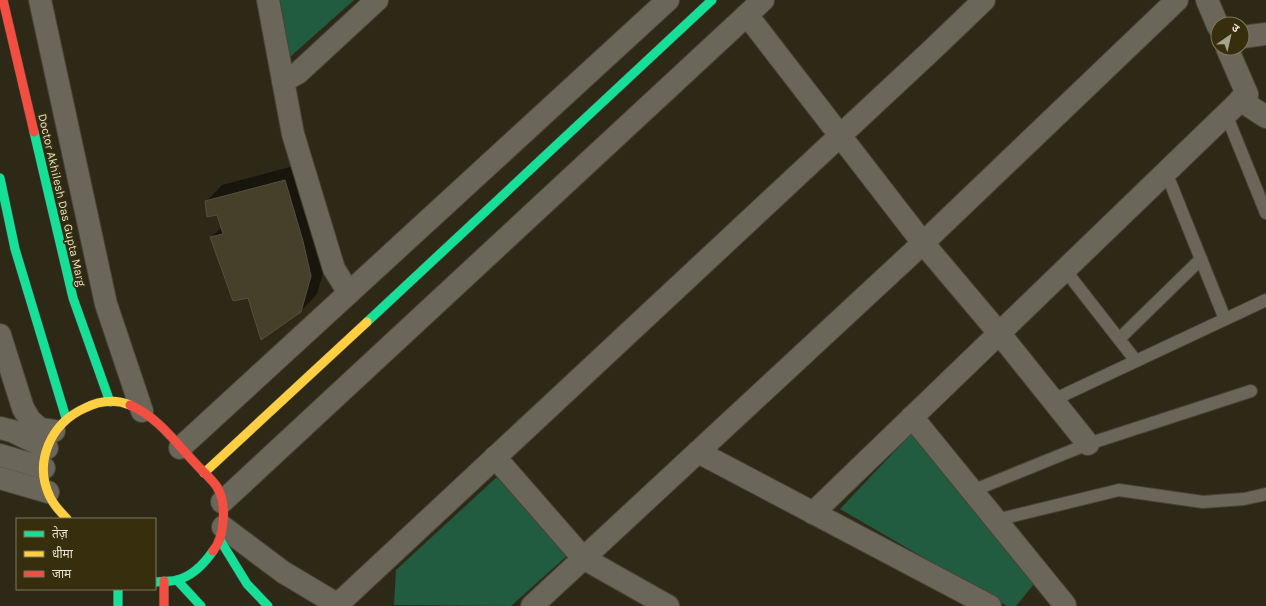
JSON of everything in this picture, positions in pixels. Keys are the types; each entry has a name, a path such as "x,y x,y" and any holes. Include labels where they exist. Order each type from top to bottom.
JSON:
{"street":[{"name":"Doctor Akhilesh Das Gupta Marg","path":"3,0 73,298 110,402"},
{"path":"40,0 106,304 142,411"},
{"path":"268,0 293,134 334,269 349,292"},
{"path":"283,81 298,73 377,0"},
{"path":"180,448 668,0"},
{"path":"204,473 712,0"},
{"path":"222,502 763,0"},
{"path":"222,534 339,605 984,0"},
{"path":"532,606 923,243 1177,0"},
{"path":"1207,0 1214,16"},
{"path":"747,15 923,243 999,333 1088,444"},
{"path":"1250,35 1266,34"},
{"path":"813,513 1247,94 1231,56"},
{"path":"1233,107 1266,118"},
{"path":"0,178 53,441 48,492 60,512 66,518"},
{"path":"0,335 23,408 30,420 53,441"},
{"path":"0,455 53,441 80,408 96,403 110,402 127,404 154,419 217,487 222,502 222,534 216,548 202,566 189,575 177,580 159,582 164,606"},
{"path":"912,417 1065,604 1064,606"},
{"path":"0,428 53,441"},
{"path":"698,452 990,606"},
{"path":"495,458 583,558 668,606"},
{"path":"0,478 48,492"},
{"path":"222,534 241,575 268,606"},
{"path":"177,580 201,606"},
{"path":"118,590 118,606"}],"lane":[{"path":"1233,107 1266,212"},
{"path":"1166,172 1225,319"},
{"path":"1119,340 1201,259"},
{"path":"1065,270 1136,361"},
{"path":"1053,400 1266,300"},
{"path":"972,491 1088,444 1251,391"},
{"path":"996,520 1119,490 1203,502 1244,499 1266,494"}],"green space":[{"path":"279,0 354,0 290,57"},
{"path":"911,434 1034,584 1016,606 1007,606 840,509"},
{"path":"498,476 569,554 511,606 394,605 396,570"}],"building":[{"path":"285,180 303,241 311,276 301,312 261,340 248,298 233,301 210,237 223,234 217,215 207,217 205,201"}],"traffic: fast":[{"path":"367,322 712,0"},
{"path":"34,132 73,298 110,402"},
{"path":"0,178 15,249 66,418"},
{"path":"220,540 247,584 268,606"},
{"path":"156,582 174,581 188,576 202,565 213,551"},
{"path":"177,580 201,606"},
{"path":"118,590 118,606"}],"traffic: slow":[{"path":"204,473 367,322"},
{"path":"66,518 50,497 45,484 44,470 48,445 63,423 85,408 101,402 113,401 130,405"}],"traffic: jam":[{"path":"3,0 34,132"},
{"path":"130,405 140,410 158,423 217,487 222,502 223,520 220,537 213,551"},
{"path":"164,581 164,606"}]}
